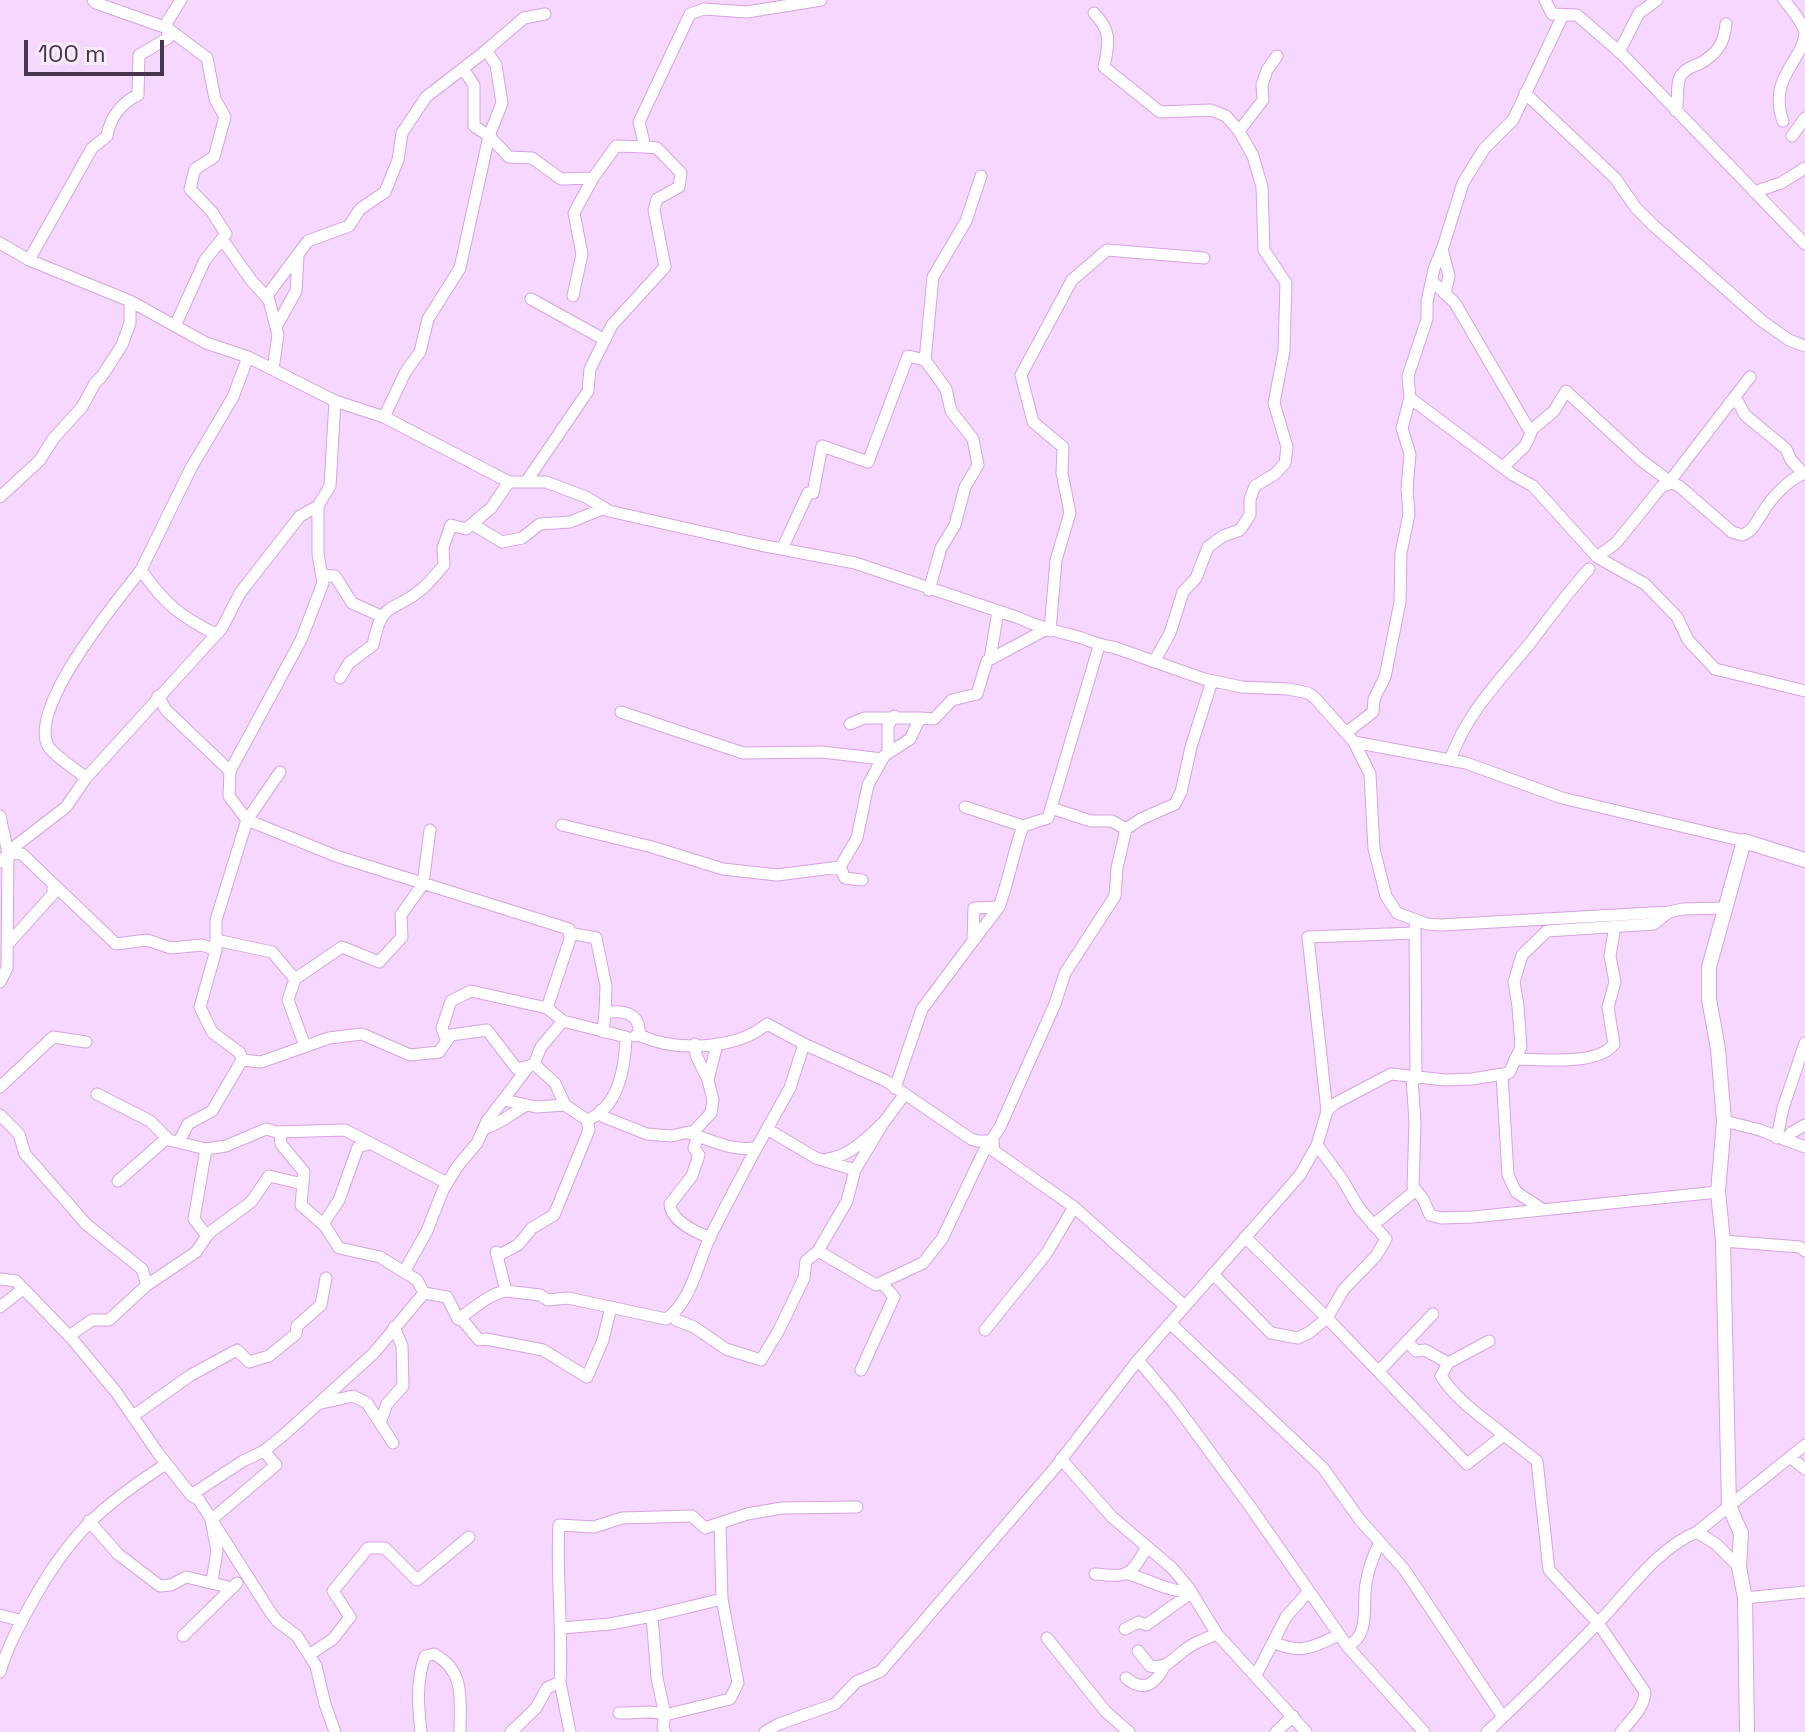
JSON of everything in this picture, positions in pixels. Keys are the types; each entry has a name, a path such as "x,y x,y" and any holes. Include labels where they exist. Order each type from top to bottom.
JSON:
{"street":[{"path":"93,0 167,28 207,58 215,99 225,117 214,157 195,169 190,189 212,212 226,234 205,260 175,326"},
{"path":"29,260 92,148 107,136 109,125 125,101 138,95 139,55 168,38 167,22 181,0"},
{"path":"645,147 639,122 690,14 704,9 747,12 821,0"},
{"path":"1545,0 1552,14 1577,15 1619,52 1805,244"},
{"path":"1619,52 1639,13 1657,0"},
{"path":"1783,121 1778,102 1781,90 1805,41 1805,32 1784,0"},
{"path":"1094,13 1107,26 1109,42 1104,67 1160,112 1211,110 1226,116 1239,131 1253,156 1262,187 1264,250 1286,283 1284,351 1274,403 1287,447 1285,463 1275,474 1255,486 1250,499 1250,515 1240,530 1223,536 1208,547 1196,578 1183,592 1170,633 1154,662"},
{"path":"266,297 308,241 349,226 360,209 385,192 398,160 402,133 426,97 524,18 545,14"},
{"path":"1350,737 1373,712 1374,699 1385,677 1400,602 1401,553 1409,514 1407,489 1410,465 1402,428 1410,398 1408,376 1427,319 1427,302 1436,260 1463,183 1484,149 1513,120 1563,15"},
{"path":"1676,111 1678,82 1682,74 1719,49 1726,24"},
{"path":"384,417 406,371 420,352 428,319 460,268 489,136 502,103 496,65 486,50"},
{"path":"1239,131 1263,100 1262,85 1267,70 1277,56"},
{"path":"463,69 474,85 474,126 489,136 509,157 532,158 561,179 593,178"},
{"path":"1525,93 1615,178 1636,208 1653,225 1762,321 1789,340 1805,346"},
{"path":"1792,136 1805,118"},
{"path":"526,482 588,391 590,369 612,325 665,267 654,210 657,199 679,187 681,173 657,148 616,146 593,178 574,213 582,254 573,296"},
{"path":"1754,192 1781,183 1805,168"},
{"path":"925,360 933,277 966,221 981,176"},
{"path":"222,239 266,297 278,335 273,369"},
{"path":"0,243 29,260 130,301 206,343 248,357 335,401 384,417 509,482 546,482 586,497 605,508 855,563 1047,630 1089,640 1099,646 1113,647 1212,681 1308,693 1350,737 1370,774 1374,849 1386,896 1397,913 1415,927"},
{"path":"1442,249 1449,276 1445,294"},
{"path":"1047,630 1056,560 1070,513 1062,473 1063,447 1033,422 1021,375 1072,280 1107,250 1204,258"},
{"path":"276,327 296,291 298,255"},
{"path":"1433,282 1455,303 1530,431"},
{"path":"531,299 605,340"},
{"path":"0,497 40,460 53,439 82,407 122,345 130,323 130,301"},
{"path":"782,549 808,493 813,493 822,446 868,462 908,356 925,360 946,389 951,411 973,439 978,465 965,487 955,525 941,548 929,590"},
{"path":"86,778 48,747 45,731 55,695 76,656 141,570 191,468 233,397 248,357"},
{"path":"1672,483 1673,477 1750,377"},
{"path":"1503,467 1525,446 1530,431 1554,411 1566,391 1642,461 1719,518 1732,532 1742,535 1751,531 1763,511 1789,481 1804,474 1786,449 1745,415 1738,402 1730,402"},
{"path":"1410,398 1533,486 1597,557 1645,584 1677,617 1688,640 1715,669 1805,691"},
{"path":"4,858 66,807 86,778 216,634 240,593 300,516 318,506 330,486 335,401"},
{"path":"340,678 349,663 373,645 384,611 422,589 444,565 443,548 451,525 466,529 491,508 509,482"},
{"path":"1597,557 1616,543 1662,486 1672,483"},
{"path":"318,506 318,554 323,583 301,640 230,771 229,796 247,820 336,856 569,929 570,939 547,1008"},
{"path":"472,524 502,542 522,538 540,524 570,522 605,508"},
{"path":"1450,760 1459,735 1494,683 1589,569"},
{"path":"141,570 162,600 194,623 216,634"},
{"path":"322,575 335,576 352,603 381,616"},
{"path":"850,724 864,718 894,716 934,719 952,700 977,694 990,659 998,611"},
{"path":"990,659 1047,630"},
{"path":"965,807 1023,826 1048,818 1099,646"},
{"path":"818,1251 876,1285 923,1263 942,1239 983,1153 993,1141 1055,1004 1065,973 1115,896 1117,868 1126,829 1175,804 1181,792 1191,747 1212,681"},
{"path":"158,696 166,710 230,771"},
{"path":"621,712 743,753 822,752 885,756 910,739 920,718"},
{"path":"840,867 857,838 868,785 885,756 888,726 894,716"},
{"path":"1350,737 1466,763 1562,798 1744,841 1805,860"},
{"path":"179,1142 188,1124 212,1111 242,1060 240,1053 212,1032 200,1007 216,945 216,920 247,820 280,772"},
{"path":"1051,808 1091,821 1112,821 1126,829"},
{"path":"0,816 7,945 7,968 0,982"},
{"path":"562,825 652,847 723,869 777,875 840,867"},
{"path":"673,1315 676,1320 694,1327 726,1349 761,1360 804,1278 806,1261 818,1251 847,1201 855,1170 900,1091 922,1009 999,907 1023,826"},
{"path":"305,1046 288,1000 295,979 342,947 379,962 402,937 401,915 423,884 430,830"},
{"path":"1744,841 1709,967 1709,999 1718,1049 1724,1121 1718,1192 1723,1241 1729,1506 1741,1533 1739,1567 1745,1598 1747,1732"},
{"path":"4,858 22,854 116,944 147,940 171,948 216,945 272,952 295,979"},
{"path":"840,867 845,878 862,880"},
{"path":"7,945 53,894 53,886"},
{"path":"973,941 974,908 999,907"},
{"path":"765,1732 791,1719 835,1704 856,1682 881,1671 1061,1459 1138,1360 1300,1175 1317,1145 1327,1111 1308,937 1441,925 1724,908"},
{"path":"1327,1111 1334,1104 1391,1074 1414,1078 1472,1079 1509,1073 1521,1047 1514,982 1522,955 1547,931 1654,924 1669,912"},
{"path":"1515,1059 1580,1059 1608,1052 1614,1044 1608,1007 1615,982 1610,956 1615,926"},
{"path":"1415,927 1413,1186 1430,1215 1441,1218 1718,1192"},
{"path":"569,933 596,938 606,986 603,1032"},
{"path":"447,1041 442,1028 451,1001 471,991 547,1008 563,1021 626,1037 639,1035 652,1041 717,1044 741,1039 767,1024 900,1091 971,1139 993,1141"},
{"path":"605,1013 627,1012 637,1019 639,1035"},
{"path":"404,1272 457,1167 477,1143 541,1047 563,1021"},
{"path":"242,1060 261,1062 329,1038 362,1034 410,1055 439,1052 451,1035 487,1030 517,1069 531,1065"},
{"path":"0,1087 53,1037 86,1042"},
{"path":"587,1120 596,1116 616,1093 626,1037"},
{"path":"1781,1139 1783,1108 1805,1043"},
{"path":"695,1044 696,1055 713,1100 711,1113 694,1131 694,1148 699,1155 692,1176 670,1204 670,1209 675,1217 710,1238"},
{"path":"708,1080 717,1044"},
{"path":"460,1317 492,1293 506,1291 540,1295 548,1300 568,1298 666,1319 673,1315 790,1088 804,1044"},
{"path":"506,1291 496,1254 518,1245 532,1228 554,1215 589,1130 587,1120 565,1105 555,1083 531,1065"},
{"path":"1502,1075 1508,1175 1516,1192 1542,1209"},
{"path":"97,1094 150,1121 167,1138 206,1149 226,1146 266,1129 280,1132 345,1130 447,1183"},
{"path":"504,1100 527,1105 565,1105"},
{"path":"484,1129 506,1121 527,1105"},
{"path":"601,1110 604,1117 647,1134 693,1135 727,1146 757,1147"},
{"path":"0,1115 19,1134 25,1154 86,1224 142,1269 147,1285"},
{"path":"1724,1121 1760,1130 1805,1147"},
{"path":"825,1160 837,1158 884,1122"},
{"path":"1781,1139 1805,1125"},
{"path":"767,1129 816,1158 855,1170"},
{"path":"280,1132 281,1144 304,1172 301,1205 323,1224 339,1248 380,1257 417,1280 424,1293"},
{"path":"118,1181 167,1138"},
{"path":"993,1141 994,1151 1074,1207 1185,1306"},
{"path":"323,1224 339,1200 358,1147 368,1144"},
{"path":"1213,1274 1271,1333 1298,1338 1327,1318 1344,1289 1376,1256 1386,1239 1317,1145"},
{"path":"206,1149 194,1219 207,1236"},
{"path":"69,1336 92,1320 109,1320 147,1285 196,1252 207,1236 251,1202 269,1176 303,1184"},
{"path":"1373,1225 1416,1190"},
{"path":"985,1330 1046,1254 1074,1207"},
{"path":"1245,1237 1467,1464 1504,1435"},
{"path":"1723,1241 1800,1247 1805,1251"},
{"path":"133,1416 191,1375 237,1350 249,1362 269,1356 296,1334 297,1326 321,1305 326,1278"},
{"path":"0,1279 16,1281 69,1336 133,1416 166,1464 191,1495 199,1500 277,1621 297,1636 309,1655 320,1678 335,1732"},
{"path":"861,1370 894,1297 882,1283"},
{"path":"1173,1294 1202,1286"},
{"path":"0,1307 23,1289"},
{"path":"424,1293 447,1297 458,1319 460,1317 479,1340 543,1350 587,1377 603,1340 611,1307"},
{"path":"191,1495 264,1451 374,1353 424,1293"},
{"path":"1379,1371 1433,1314"},
{"path":"1170,1323 1323,1468 1360,1520 1404,1569 1503,1717"},
{"path":"380,1423 387,1404 403,1386 402,1346 394,1327"},
{"path":"1407,1341 1416,1351 1425,1350 1448,1363"},
{"path":"1489,1341 1448,1363 1441,1376 1461,1400 1537,1461 1549,1570 1598,1623 1645,1692 1641,1706 1621,1732"},
{"path":"1138,1360 1174,1403 1249,1505 1347,1646 1424,1732"},
{"path":"318,1404 353,1396 367,1403 393,1443"},
{"path":"1487,1732 1598,1623 1648,1568 1805,1445"},
{"path":"211,1520 276,1465 264,1451"},
{"path":"1791,1458 1805,1469"},
{"path":"1061,1459 1112,1517 1172,1568 1217,1634 1306,1732"},
{"path":"0,1672 22,1621 64,1550 89,1521 120,1494 166,1464"},
{"path":"570,1732 560,1682 559,1525 594,1527 622,1518 653,1515 692,1516 705,1528 782,1508 857,1507"},
{"path":"211,1520 217,1551 212,1581"},
{"path":"89,1521 118,1554 160,1586 171,1585 186,1577 232,1588"},
{"path":"619,1713 654,1711 665,1715 730,1699 734,1692 738,1683 722,1599 720,1523"},
{"path":"1697,1532 1716,1544 1739,1567"},
{"path":"309,1655 333,1639 350,1617 333,1591 368,1548 385,1548 417,1580 469,1537"},
{"path":"1347,1646 1354,1644 1363,1625 1366,1580 1380,1542"},
{"path":"1095,1574 1121,1576 1133,1570 1147,1547"},
{"path":"1126,1573 1148,1579 1174,1592 1191,1593"},
{"path":"183,1636 245,1575"},
{"path":"1256,1675 1291,1609 1308,1592"},
{"path":"1745,1598 1805,1592"},
{"path":"1125,1629 1139,1622 1146,1625 1191,1593"},
{"path":"561,1628 610,1624 722,1599"},
{"path":"0,1615 22,1621"},
{"path":"652,1616 665,1732"},
{"path":"1138,1651 1150,1666 1170,1664 1184,1650 1217,1634"},
{"path":"1273,1642 1305,1650 1339,1635"},
{"path":"1047,1638 1106,1712 1129,1732"},
{"path":"421,1732 417,1696 420,1671 425,1656 434,1654 445,1660 459,1683 460,1732"},
{"path":"1126,1678 1146,1686 1155,1682 1165,1665"},
{"path":"511,1732 536,1708 547,1688 560,1682"},
{"path":"1276,1732 1293,1716"}]}
